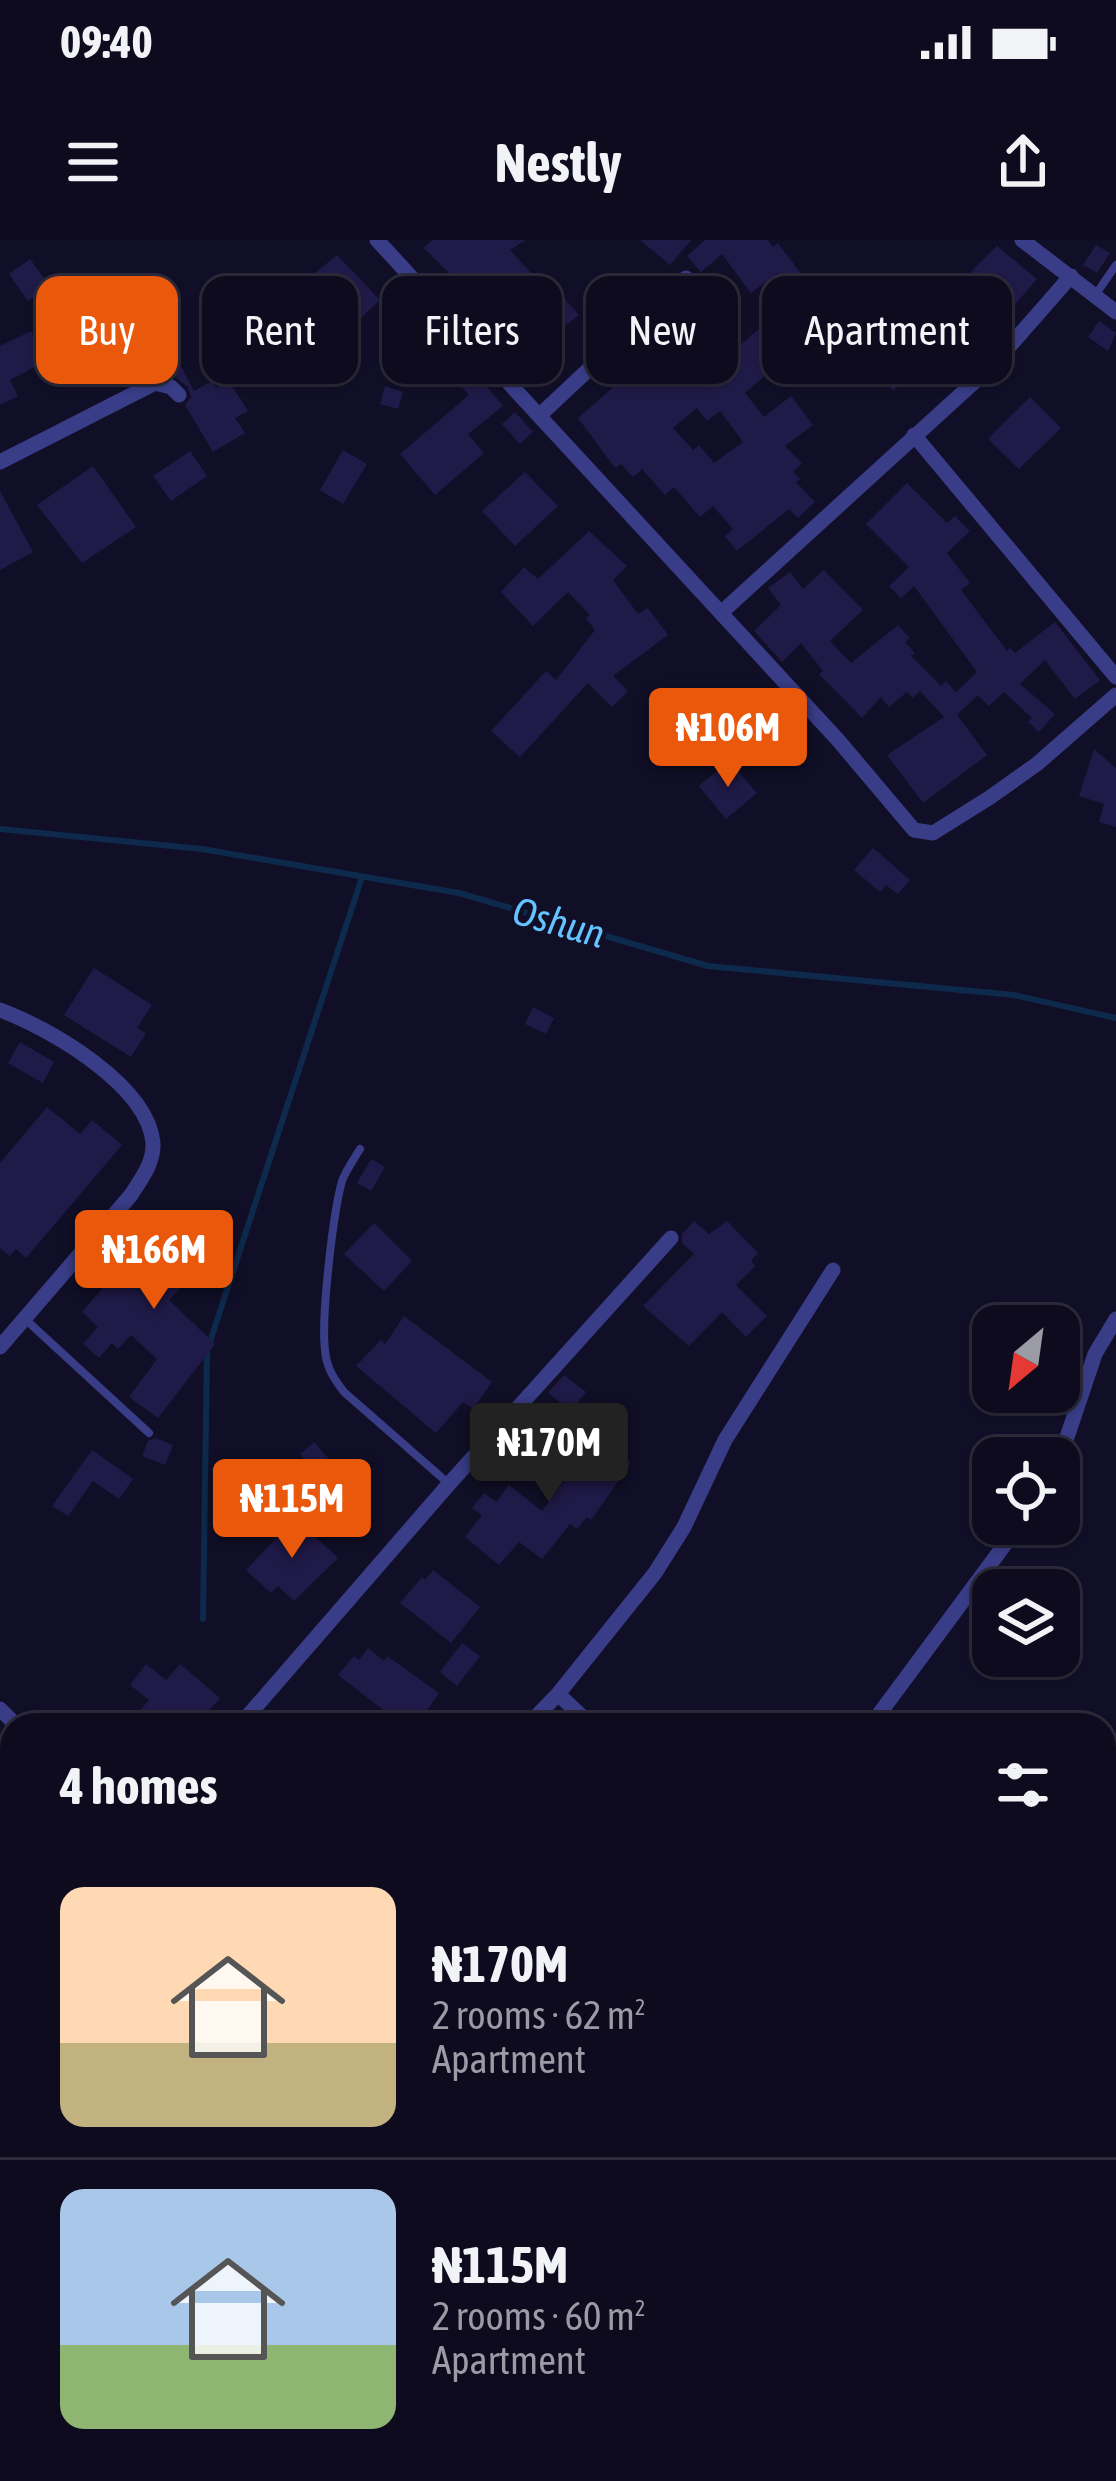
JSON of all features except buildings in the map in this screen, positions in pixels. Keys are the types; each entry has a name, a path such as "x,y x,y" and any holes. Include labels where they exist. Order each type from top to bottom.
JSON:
{"street":[{"path":"377,240 722,612 914,830 927,833 942,828 1037,764 1116,695"},
{"path":"1022,240 1116,312"},
{"path":"722,612 993,365 1071,276"},
{"path":"540,416 586,373"},
{"path":"0,462 155,383 179,395"},
{"path":"914,435 1116,677"},
{"path":"0,1010 25,1019 92,1059 114,1078 143,1117 153,1141 148,1168 131,1195 0,1347"},
{"path":"250,1713 671,1238"},
{"path":"540,1713 655,1573 684,1527 725,1440 833,1270"},
{"path":"1067,1437 1095,1354 1116,1319"},
{"path":"880,1713 1004,1545"},
{"path":"558,1694 578,1713"}],"lane":[{"path":"1095,295 1116,265"},
{"path":"360,1148 344,1176 338,1199 325,1325 330,1374 344,1392 449,1484"},
{"path":"24,1318 149,1433"}],"waterway":[{"name":"Oshun","path":"0,829 202,849 459,893 708,966 1014,995 1116,1018"},
{"path":"203,1619 207,1351 362,877"}]}
